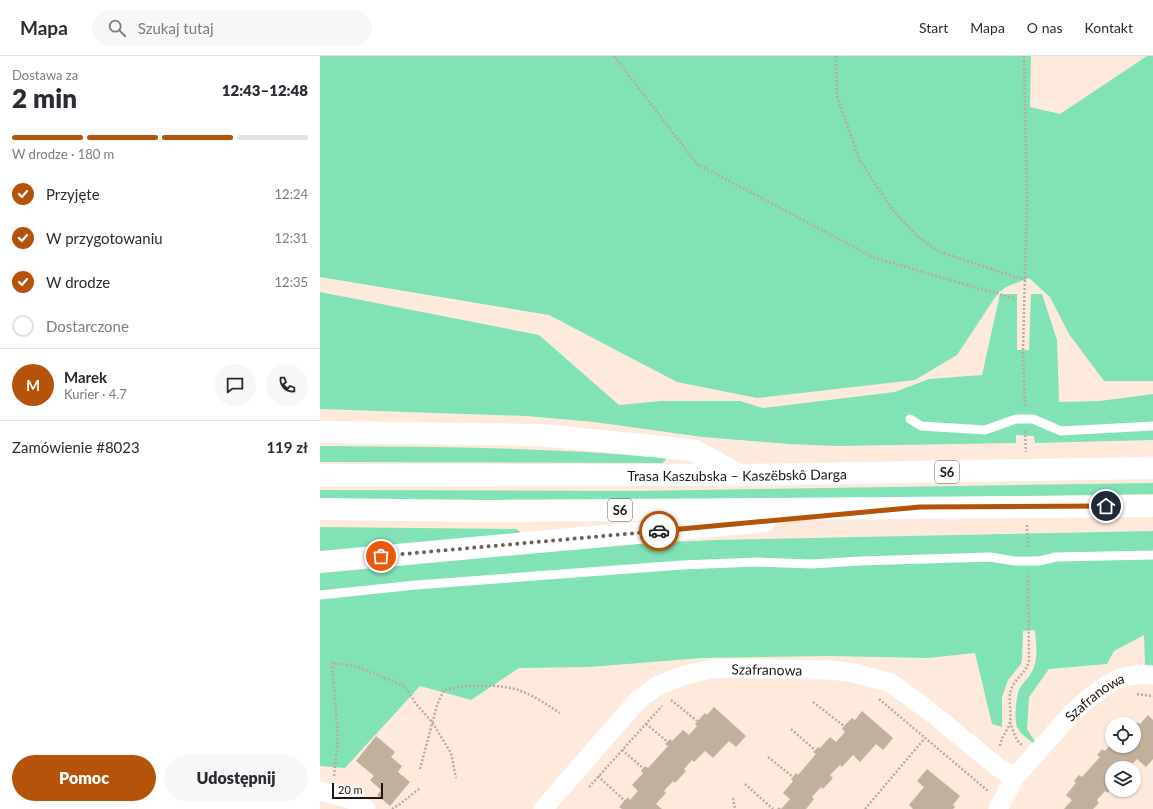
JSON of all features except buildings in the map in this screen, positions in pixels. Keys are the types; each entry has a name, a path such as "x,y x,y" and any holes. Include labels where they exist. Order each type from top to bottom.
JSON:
{"highway":[{"name":"S6","path":"320,432 540,435 693,450 740,475"},
{"name":"Trasa Kaszubska – Kaszëbskô Darga","path":"320,475 740,475 1153,468"},
{"name":"S6","path":"320,509 486,511 1153,506"},
{"path":"320,562 920,507"}],"street":[{"name":"Szafranowa","path":"543,809 638,700 657,686 685,675 716,668 831,670 854,673 891,683 928,710 999,768 1015,777"},
{"name":"Szafranowa","path":"1000,806 1015,777 1072,713 1102,688 1120,678 1138,674 1153,675"},
{"path":"326,793 350,799 366,809"}],"lane":[{"path":"910,419 921,426 985,430 1016,419 1033,419 1061,431 1153,426"},
{"path":"320,595 416,585 682,565 758,562 812,564 860,560 990,557 1015,561 1039,561 1056,557 1153,555"}],"path":[{"path":"614,56 697,164 875,258 1016,299"},
{"path":"836,56 837,97 860,161 892,209 919,238 940,252 1025,280"},
{"path":"1023,350 1027,199 1024,56"},
{"path":"999,768 1001,740 1010,722 1009,703 1011,690 1024,673 1029,661 1029,630"},
{"path":"326,793 338,738 332,663 355,666 406,688 416,704 432,722 451,753 456,778"},
{"path":"420,769 437,705 444,690 473,687 504,687 521,691 560,713"},
{"path":"875,696 925,738 1000,806"},
{"path":"588,787 670,698 697,721"},
{"path":"813,702 844,726"},
{"path":"646,724 668,742"},
{"path":"791,729 815,750"},
{"path":"864,809 925,738"},
{"path":"622,750 643,768"},
{"path":"768,757 793,777"},
{"path":"598,776 625,800"},
{"path":"745,784 773,809"},
{"path":"392,809 420,788"},
{"path":"733,798 735,809"}],"green space":[{"path":"320,56 1031,56 1030,107 1060,114 1147,56 1153,56 1153,381 1104,381 1069,334 1050,297 1029,278 1006,287 998,293 957,355 915,380 757,398 677,382 549,315 320,277"},
{"path":"320,292 539,335 619,405 661,401 740,401 763,408 895,392 929,379 982,375 1000,294 1017,294 1017,350 1029,350 1031,294 1042,294 1057,340 1059,402 1100,401 1153,394 1153,440 1035,443 1034,436 1016,435 1016,443 836,446 703,437 594,422 527,416 320,409"},
{"path":"320,446 449,447 536,450 622,454 665,458 666,460 662,463 320,462"},
{"path":"1153,483 1153,494 781,501 320,500 320,490 631,491"},
{"path":"320,527 515,529 520,532 519,534 320,552"},
{"path":"1153,531 1153,666 1145,665 1144,635 1114,651 1107,664 1049,669 1029,697 1027,729 1036,743 1035,745 1018,730 1016,713 1020,688 1031,673 1035,663 1035,630 1023,631 1021,664 1008,680 1002,697 1002,727 992,724 975,653 928,658 828,656 701,658 590,667 519,668 471,700 420,686 345,768 320,766 320,572 651,543 716,540"}],"way so far":[{"path":"381,556 659,531"}],"route":[{"path":"659,531 920,507 1106,506"}]}
